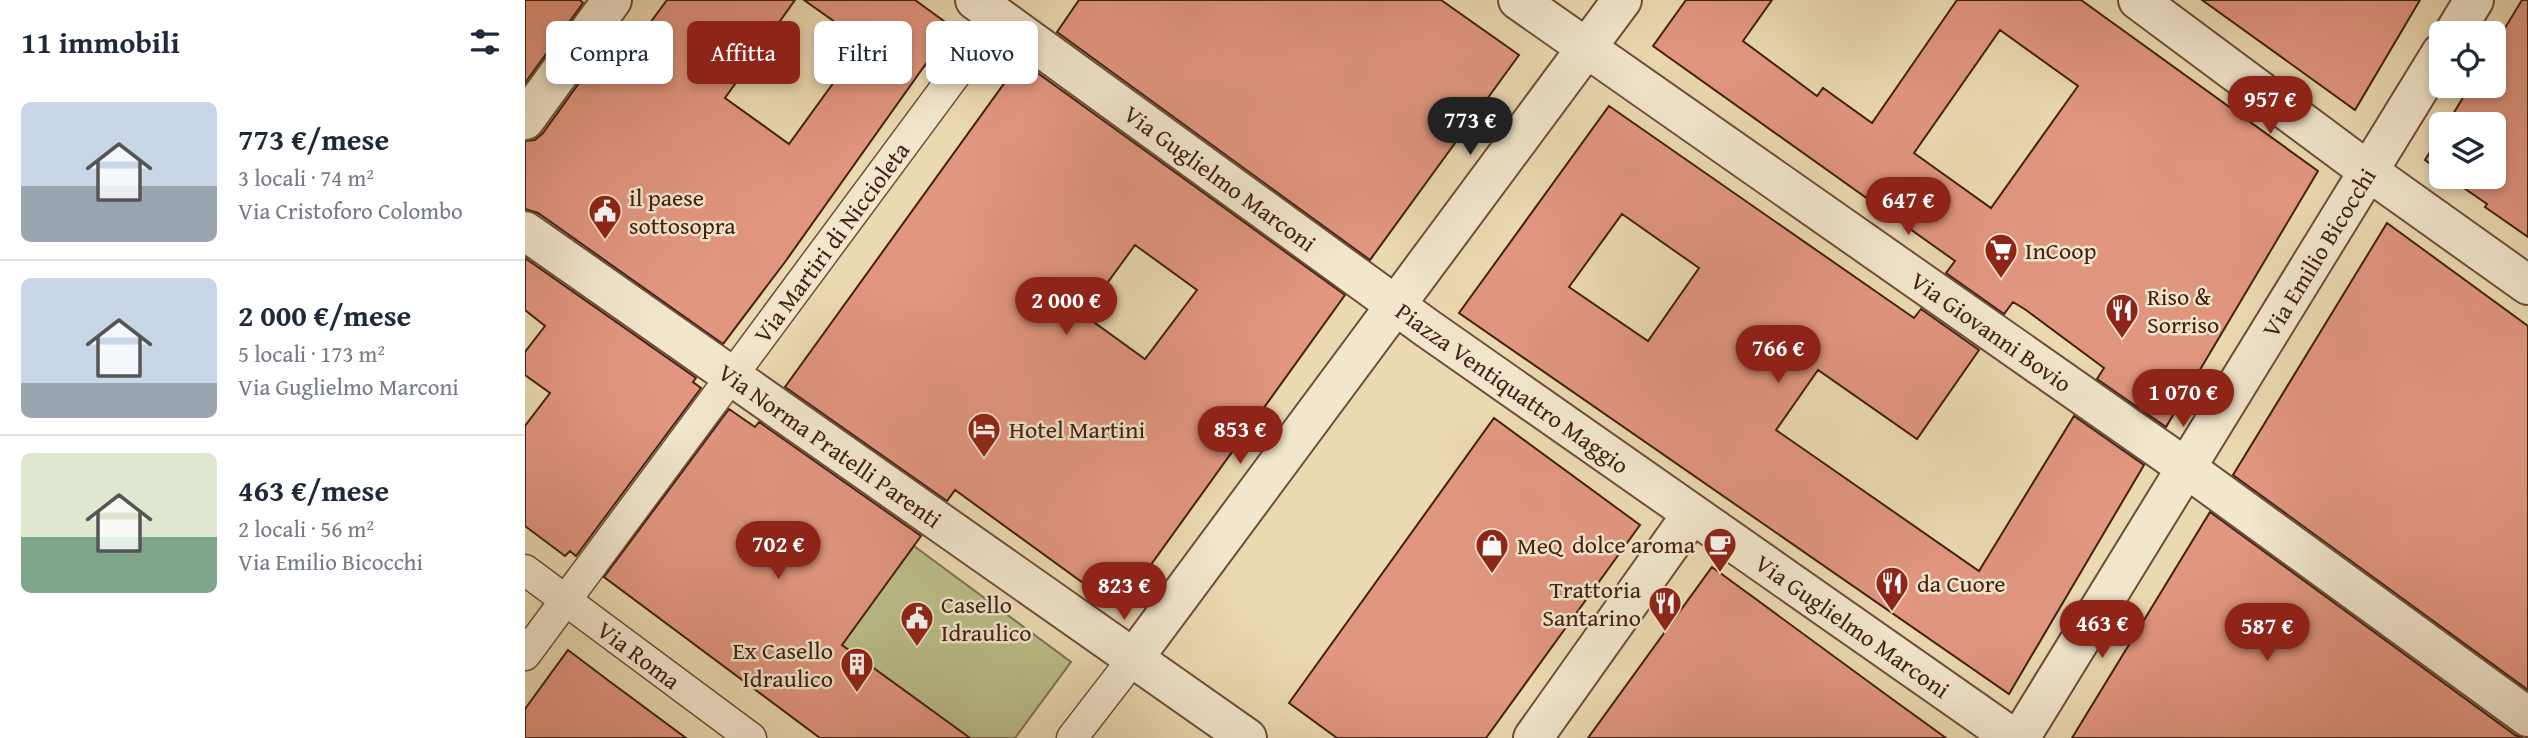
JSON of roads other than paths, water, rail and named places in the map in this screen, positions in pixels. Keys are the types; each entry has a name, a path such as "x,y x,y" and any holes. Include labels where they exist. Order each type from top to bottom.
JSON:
{"street":[{"path":"525,120 613,0"},
{"name":"Via Giovanni Bovio","path":"1518,0 2185,467 2528,717"},
{"path":"1396,306 1622,0"},
{"path":"2138,0 2368,171 2528,285"},
{"path":"2461,21 2474,0"},
{"name":"Via Guglielmo Marconi","path":"987,8 1396,306"},
{"name":"Via Martiri di Niccioleta","path":"525,654 732,377 987,8"},
{"name":"Via Emilio Bicocchi","path":"2021,738 2429,73"},
{"name":"Via Norma Pratelli Parenti","path":"525,231 1133,659"},
{"name":"Piazza Ventiquattro Maggio","path":"1133,659 1396,306 1692,514"},
{"path":"1533,738 1692,514"},
{"name":"Via Guglielmo Marconi","path":"1692,514 2013,738"},
{"name":"Via Roma","path":"525,570 751,738"},
{"path":"1072,738 1133,659 1247,738"}],"place":[{"name":"il paese sottosopra","path":"605,241"},
{"name":"InCoop","path":"2001,280"},
{"name":"Riso & Sorriso","path":"2122,340"},
{"name":"Hotel Martini","path":"984,459"},
{"name":"dolce aroma","path":"1720,574"},
{"name":"MeQ","path":"1492,575"},
{"name":"da Cuore","path":"1892,613"},
{"name":"Trattoria Santarino","path":"1665,633"},
{"name":"Casello Idraulico","path":"917,648"},
{"name":"Ex Casello Idraulico","path":"857,694"}]}
